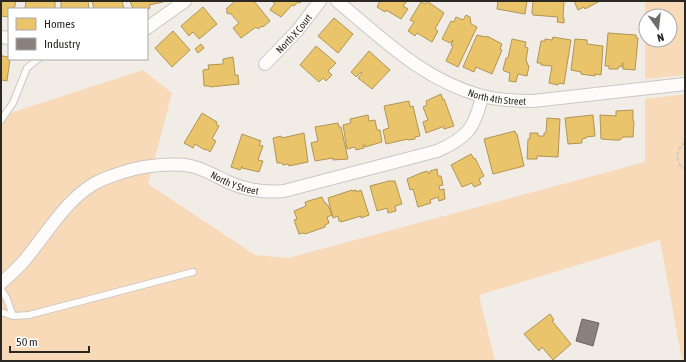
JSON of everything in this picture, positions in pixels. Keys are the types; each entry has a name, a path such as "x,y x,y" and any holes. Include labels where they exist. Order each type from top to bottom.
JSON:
{"street":[{"path":"148,27 185,1"},
{"name":"North X Court","path":"265,64 297,31 320,1"},
{"name":"North 4th Street","path":"338,1 404,57 426,73 482,96 509,100 533,101 685,84"},
{"name":"North Y Street","path":"1,283 23,262 71,203 91,186 107,178 161,164 178,164 206,171 228,182 261,192 284,191 437,151 450,145 461,138 470,128 478,114 482,96"}],"lane":[{"path":"1,120 13,103 27,68 37,60"},
{"path":"1,312 13,316 29,314 193,272"},
{"path":"1,289 7,299 13,316"}],"path":[{"path":"685,142 678,150 676,159 681,167 685,168"}],"shaded area":[{"path":"645,1 685,1 685,75 645,79 645,48 678,48 678,8 645,8"},
{"path":"143,70 172,93 148,184 255,255 288,258 645,162 645,99 685,94 685,359 682,360 660,240 479,295 495,361 1,361 1,116"}],"building: Homes":[{"path":"1,1 16,1 14,8 8,8 8,17 1,16"},
{"path":"26,1 55,1 55,8 25,8"},
{"path":"61,1 88,1 89,8 61,8"},
{"path":"92,1 122,1 124,8 94,8"},
{"path":"130,1 163,2 149,5 150,8 148,9 148,8 133,8"},
{"path":"235,1 254,1 270,21 263,27 262,26 258,29 256,27 241,38 233,28 239,23 230,13 228,14 226,12 228,11 226,9"},
{"path":"271,1 301,1 294,6 292,5 281,17 270,10 275,3"},
{"path":"380,1 407,1 403,6 408,9 401,19 386,10 385,12 377,7"},
{"path":"427,1 444,13 435,29 438,31 432,42 417,33 415,36 408,31 414,22 410,20 421,2 425,4"},
{"path":"498,1 527,1 525,14 497,9"},
{"path":"533,1 564,1 564,23 557,22 558,17 533,15"},
{"path":"574,1 600,1 585,9 584,7 578,10"},
{"path":"203,7 217,24 199,39 193,32 189,36 181,26"},
{"path":"466,15 470,17 471,24 477,27 458,67 446,61 453,46 451,45 453,40 450,43 442,39 451,21 454,22 456,17 463,20"},
{"path":"334,18 353,34 338,53 318,36"},
{"path":"173,31 190,50 172,67 155,48"},
{"path":"608,33 636,35 636,38 638,38 635,70 623,69 623,63 622,67 619,66 618,69 609,69 609,66 605,66"},
{"path":"477,35 487,36 502,44 500,49 502,50 492,74 476,67 474,72 463,67"},
{"path":"553,37 571,40 564,84 559,83 558,85 549,83 552,66 537,63 541,41 545,41 545,39 552,40"},
{"path":"512,39 526,42 525,47 528,48 526,60 529,66 527,76 518,74 516,82 509,81 510,73 503,70 506,58 508,58"},
{"path":"575,39 587,40 587,44 603,46 601,75 595,74 595,76 581,74 581,72 571,70"},
{"path":"201,44 204,48 198,53 195,49"},
{"path":"316,46 336,63 328,71 332,75 326,81 323,78 319,82 300,65"},
{"path":"369,51 390,70 372,89 358,78 362,73 361,72 356,77 351,72"},
{"path":"1,54 2,56 8,57 8,60 10,60 7,81 1,80"},
{"path":"233,57 234,75 238,75 239,84 210,87 204,86 203,70 209,69 208,65 223,64 223,59"},
{"path":"441,94 454,126 444,129 443,126 426,133 423,122 428,120 423,107 427,105 426,101"},
{"path":"409,101 410,107 413,106 420,136 415,137 415,139 386,144 383,130 389,128 384,106"},
{"path":"633,110 633,137 623,137 620,140 601,139 600,115 616,116 616,111"},
{"path":"202,113 217,122 216,124 219,126 212,139 216,141 210,152 195,144 193,148 184,143"},
{"path":"368,115 369,121 375,120 377,130 380,130 382,142 365,147 365,145 363,145 364,148 356,150 355,147 347,149 343,125 351,123 350,119"},
{"path":"593,115 595,136 582,139 582,143 568,144 565,118"},
{"path":"547,118 560,119 558,157 537,156 537,159 527,159 528,139 530,139 530,133 538,133 538,136 544,136 544,133 546,133"},
{"path":"338,123 339,127 341,127 348,159 333,160 333,158 315,161 311,143 318,141 315,127"},
{"path":"515,131 524,166 493,174 484,139"},
{"path":"304,133 308,162 289,166 288,164 283,165 282,163 277,163 273,138 281,136 282,138"},
{"path":"242,134 261,141 259,145 263,146 258,160 263,161 259,172 242,168 242,166 240,170 231,167"},
{"path":"471,154 474,159 475,158 484,176 479,179 481,184 474,187 472,183 462,187 451,165"},
{"path":"437,169 438,176 441,176 443,185 439,186 440,190 444,189 445,199 439,201 438,197 430,200 431,203 418,207 413,189 410,190 407,179 427,171 430,173 430,171"},
{"path":"395,181 402,204 395,206 396,211 388,213 387,208 377,211 370,186"},
{"path":"356,190 356,192 361,190 369,215 341,222 339,221 338,216 333,218 328,198"},
{"path":"322,197 324,202 328,205 332,215 327,217 329,223 325,225 325,227 305,234 299,234 294,220 297,219 294,211 306,206 305,202"},
{"path":"550,314 554,320 552,321 571,344 553,360 542,347 539,351 524,334"}],"building: Industry":[{"path":"582,319 599,323 593,346 576,341"}]}
